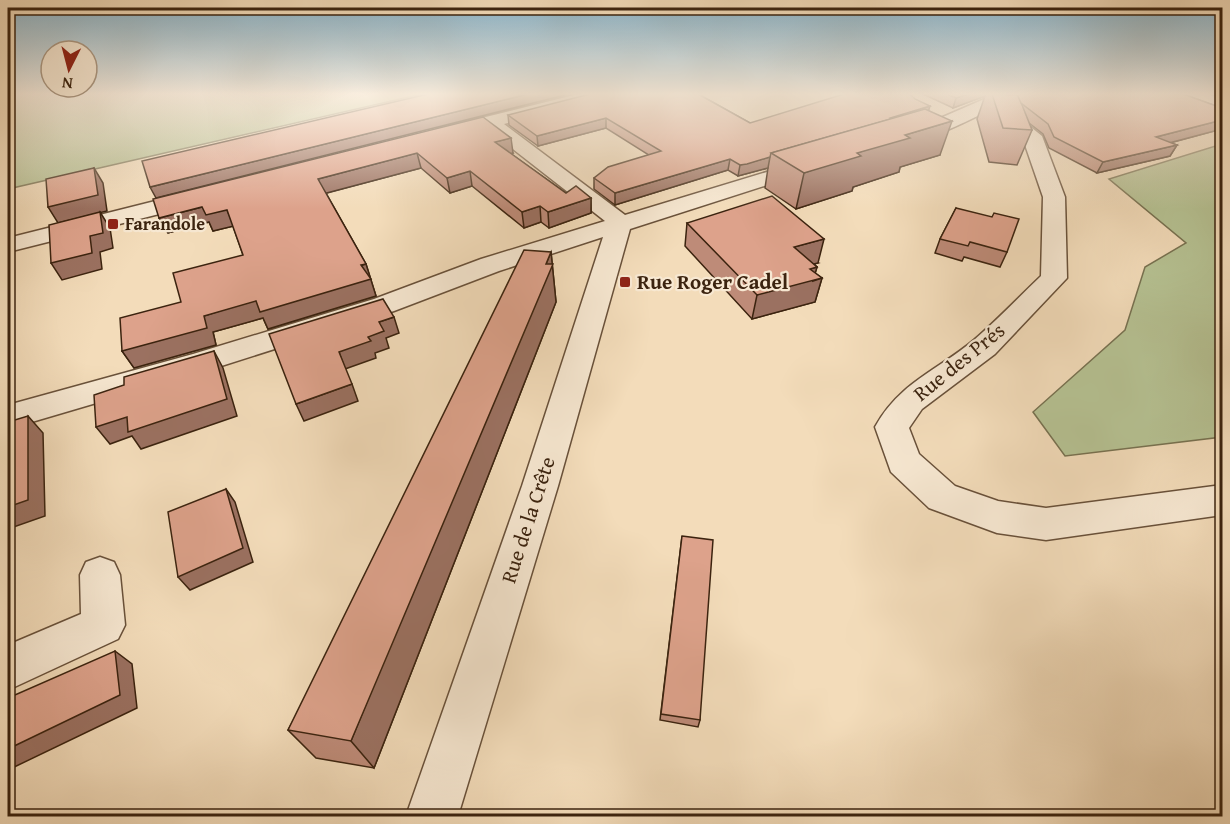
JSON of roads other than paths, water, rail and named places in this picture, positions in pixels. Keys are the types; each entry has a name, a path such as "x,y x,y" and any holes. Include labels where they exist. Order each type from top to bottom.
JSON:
{"street":[{"path":"421,139 446,132"},
{"path":"504,132 608,211 620,223"},
{"path":"892,140 915,132"},
{"name":"Rue des Prés","path":"1029,132 1054,197 1054,278 984,347 911,401 891,427 904,462 942,497 997,517 1046,524 1222,500"},
{"path":"8,417 204,361 384,305 490,265 826,160"},
{"path":"8,245 218,192"},
{"name":"Rue de la Crête","path":"432,816 536,498 620,223"},
{"path":"8,668 103,625 100,575"}],"place":[{"name":"Farandole","path":"113,224"},
{"name":"Rue Roger Cadel","path":"625,282"}]}
